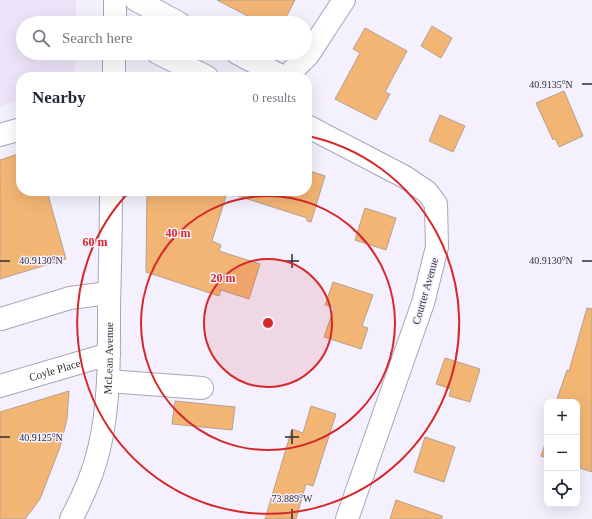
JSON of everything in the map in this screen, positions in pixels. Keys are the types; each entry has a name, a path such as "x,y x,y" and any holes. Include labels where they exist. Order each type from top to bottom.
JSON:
{"street":[{"path":"115,0 115,16"},
{"path":"136,0 166,16"},
{"path":"312,49 332,16 344,0"},
{"path":"114,60 114,72"},
{"path":"172,60 197,72"},
{"path":"250,60 273,72"},
{"path":"292,72 304,60"},
{"name":"Courter Avenue","path":"312,129 405,177 427,192 436,204 437,247 423,303 347,519"},
{"path":"0,135 16,130"},
{"name":"McLean Avenue","path":"71,519 89,481 100,449 105,418 109,354 111,196"},
{"path":"1,319 70,298 109,293"},
{"name":"Coyle Place","path":"0,386 109,354"},
{"path":"108,381 202,388"}],"shaded area":[{"path":"0,0 76,0 76,16 16,16 16,60 75,60 75,72 16,72 16,101 0,106"}],"building":[{"path":"217,0 295,0 287,16 248,16"},
{"path":"432,26 452,38 441,58 421,46"},
{"path":"365,28 407,51 385,92 390,94 376,120 335,99 360,53 353,49"},
{"path":"564,91 583,136 559,147 555,138 553,140 536,103"},
{"path":"440,115 465,126 453,152 429,141"},
{"path":"16,155 16,196 48,196 66,259 0,279 0,160"},
{"path":"312,172 325,176 311,222 307,221 307,218 238,196 312,196"},
{"path":"147,196 226,196 212,241 221,245 219,251 260,264 249,299 221,290 219,296 146,272"},
{"path":"365,208 396,218 386,250 355,240"},
{"path":"333,282 373,295 362,326 368,328 361,349 324,337 334,308 325,305"},
{"path":"587,308 592,309 592,472 580,468 580,399 557,399 567,370 569,371"},
{"path":"445,358 480,369 470,402 449,396 451,389 436,384"},
{"path":"69,391 67,419 60,447 40,499 25,519 0,519 0,412"},
{"path":"175,401 235,407 232,430 172,424"},
{"path":"311,406 336,414 313,486 306,484 296,519 265,519 292,429 303,433"},
{"path":"425,437 455,447 444,482 414,472"},
{"path":"544,447 544,457 541,456"},
{"path":"396,500 442,516 442,519 390,519"}]}
